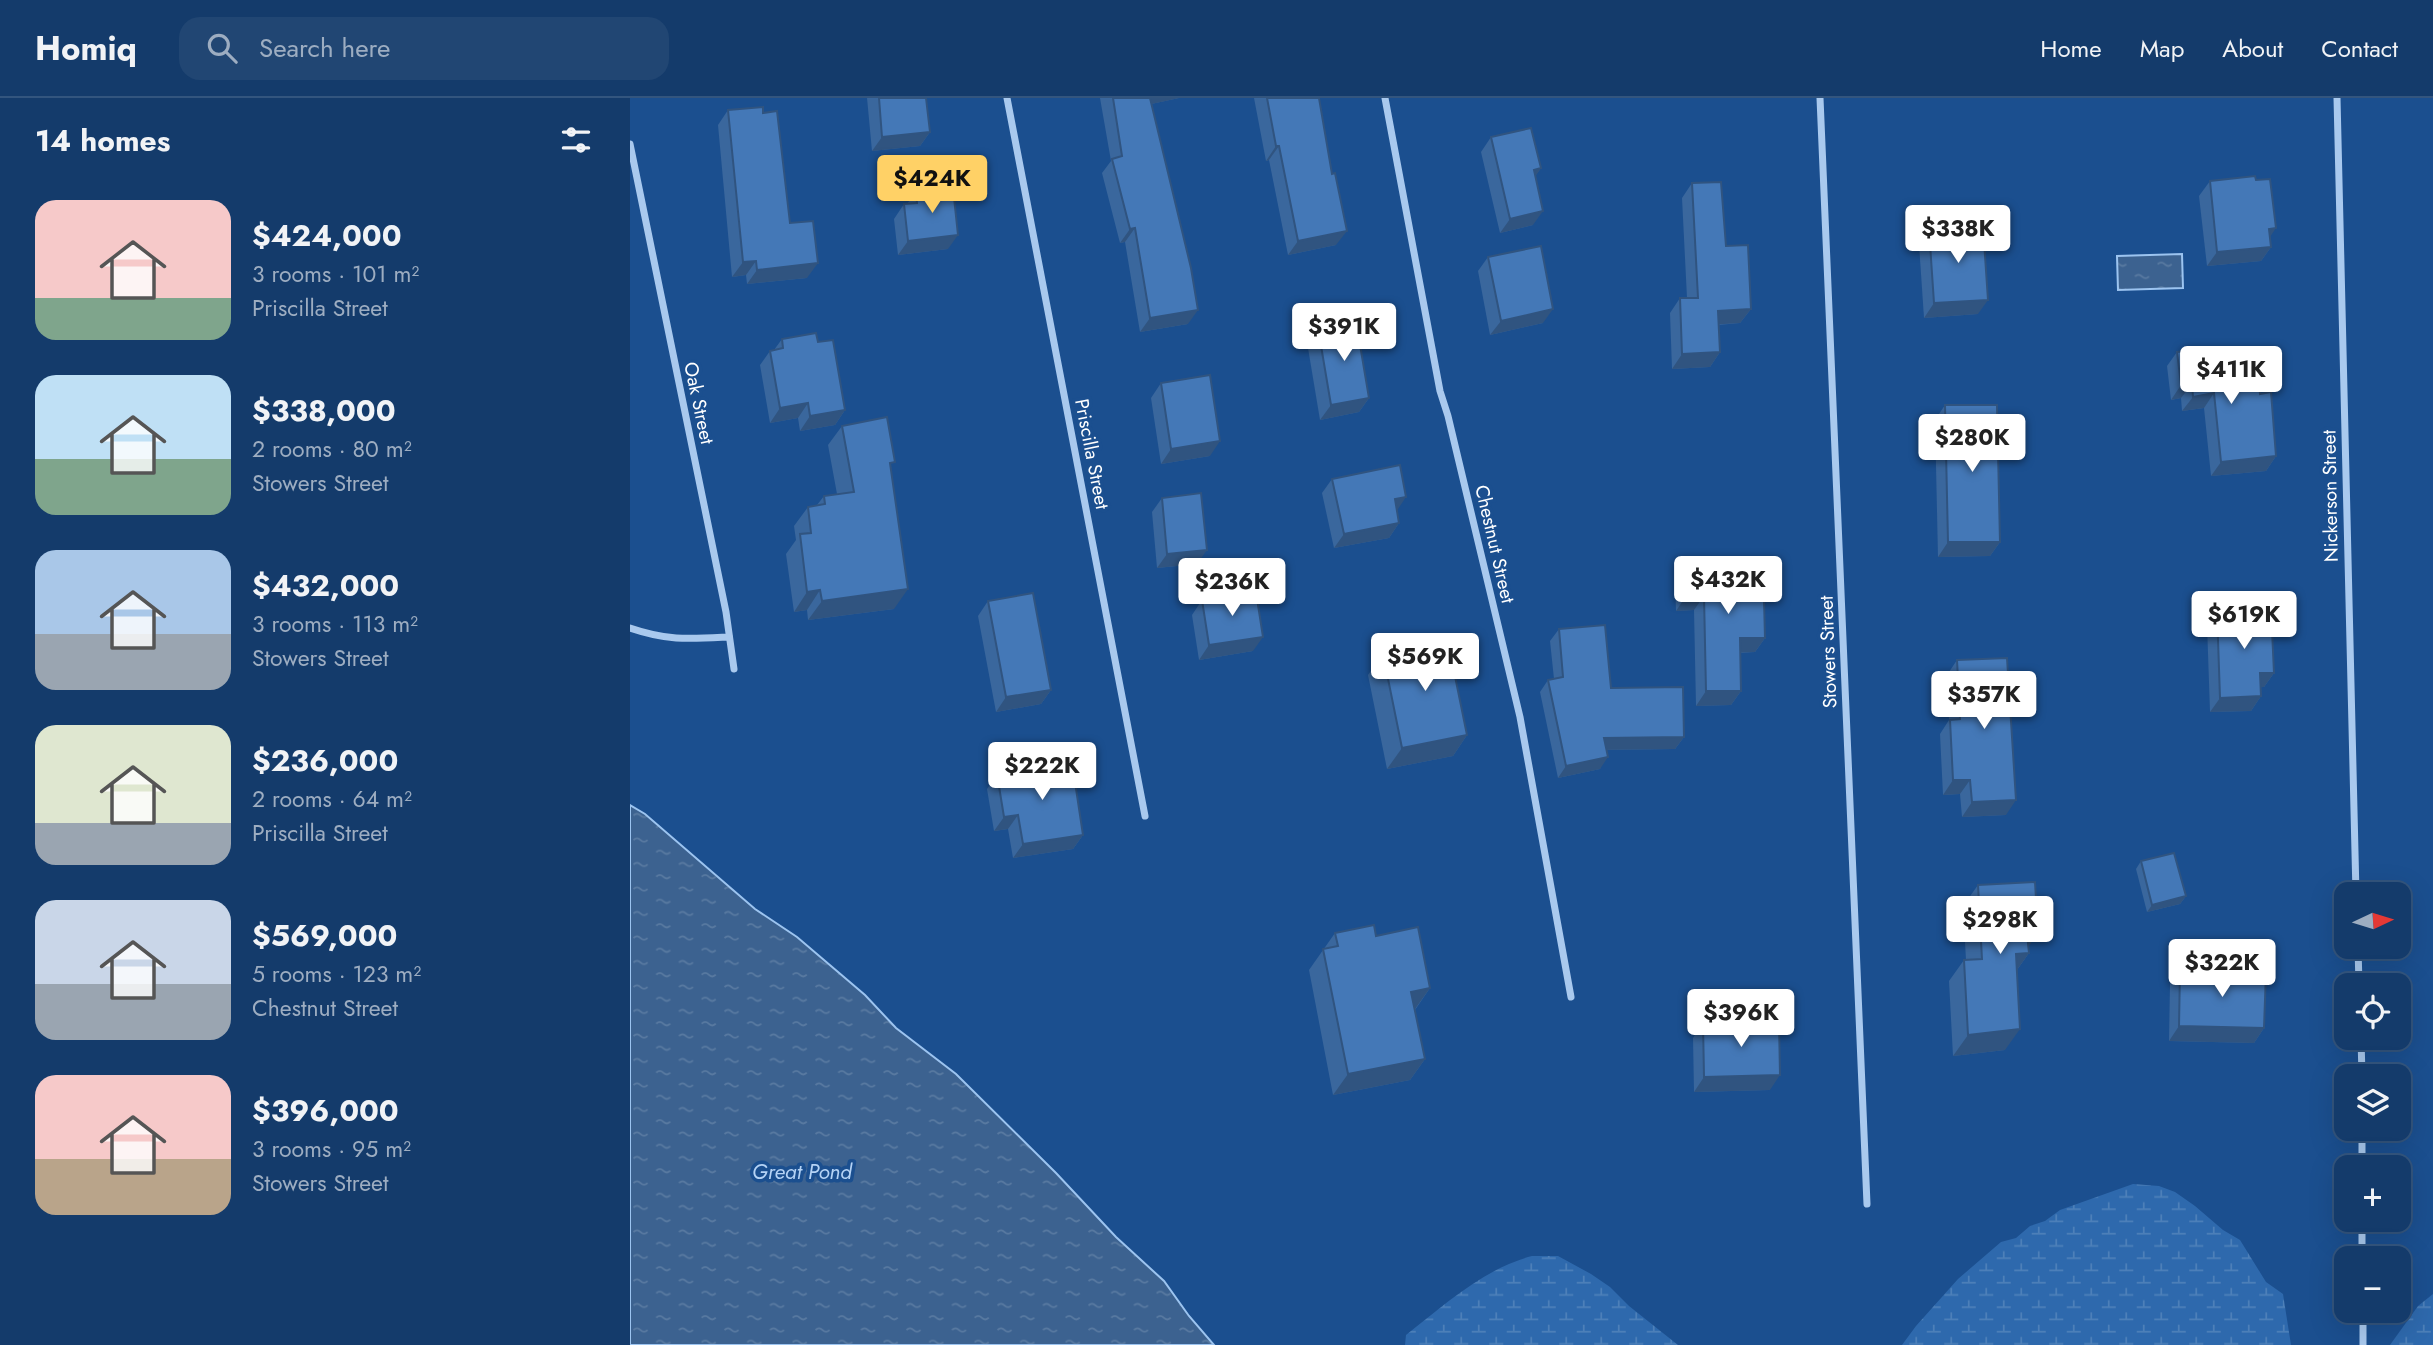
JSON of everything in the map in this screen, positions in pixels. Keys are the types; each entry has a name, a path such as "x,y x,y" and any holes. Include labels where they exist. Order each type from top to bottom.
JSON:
{"street":[{"name":"Priscilla Street","path":"1007,98 1145,816"},
{"name":"Chestnut Street","path":"1385,98 1440,391 1523,731 1571,998"},
{"name":"Stowers Street","path":"1820,98 1867,1204"},
{"name":"Nickerson Street","path":"2337,98 2356,882"},
{"name":"Oak Street","path":"630,144 726,612 734,669"},
{"path":"630,628 659,638 729,637"},
{"path":"2362,1323 2362,1345"}],"green space":[{"path":"2133,1184 2159,1186 2175,1192 2240,1240 2266,1282 2283,1294 2291,1345 1902,1345 1958,1279 2001,1242 2016,1238 2030,1226 2045,1221 2060,1210"},
{"path":"1532,1256 1558,1256 1591,1274 1678,1345 1405,1345 1406,1335 1481,1278"},
{"path":"2433,1294 2433,1345 2390,1345 2406,1323 2411,1323 2411,1316"}],"water":[{"path":"2182,254 2183,288 2118,290 2117,256"},
{"name":"Great Pond","path":"630,805 645,814 755,909 797,937 865,995 896,1028 956,1074 1116,1237 1164,1281 1214,1345 630,1345"}],"building":[{"path":"879,98 926,98 930,132 882,137"},
{"path":"1113,98 1150,98 1191,268 1198,310 1150,318 1135,228 1130,229 1112,159 1122,156"},
{"path":"1267,98 1319,98 1332,174 1335,173 1347,231 1298,241"},
{"path":"763,107 763,113 777,111 790,223 813,221 818,263 757,270 756,261 743,262 728,110"},
{"path":"1531,128 1541,168 1534,170 1543,211 1510,219 1491,137"},
{"path":"2255,176 2256,180 2270,179 2276,228 2269,229 2271,247 2217,252 2210,181"},
{"path":"1721,182 1726,246 1748,245 1751,309 1718,311 1720,352 1682,354 1680,298 1698,298 1692,183"},
{"path":"953,188 958,235 908,241 904,204 917,203 916,192"},
{"path":"1983,226 1988,300 1934,303 1929,229"},
{"path":"1541,246 1553,309 1501,321 1488,257"},
{"path":"1356,321 1369,398 1331,405 1318,328"},
{"path":"816,333 818,342 833,340 845,410 810,416 808,403 780,408 770,351 783,348 782,339"},
{"path":"2223,347 2228,387 2259,382 2260,394 2271,392 2276,456 2221,462 2214,393 2193,397 2192,384 2181,385 2177,352"},
{"path":"1210,375 1220,441 1171,449 1161,383"},
{"path":"1945,405 1997,405 2000,542 1948,542"},
{"path":"887,417 895,462 890,463 908,589 822,601 820,590 807,592 800,534 811,533 808,507 825,504 824,496 854,492 842,426"},
{"path":"1400,465 1406,497 1395,499 1399,523 1344,534 1332,479"},
{"path":"1201,493 1207,550 1167,554 1162,498"},
{"path":"1763,561 1765,638 1740,638 1741,691 1706,691 1704,596 1686,596 1685,564"},
{"path":"1256,592 1263,637 1209,645 1202,600"},
{"path":"1033,593 1051,690 1006,697 988,601"},
{"path":"2271,608 2274,673 2260,673 2261,696 2220,698 2217,610"},
{"path":"1605,625 1611,688 1683,687 1684,737 1604,738 1608,757 1566,766 1548,680 1563,677 1559,629"},
{"path":"1447,637 1467,735 1402,748 1383,654 1401,650 1400,647"},
{"path":"2007,658 2016,800 1972,802 1970,780 1953,780 1950,720 1960,719 1957,660"},
{"path":"1072,762 1083,835 1023,844 1018,815 1004,817 997,774"},
{"path":"2174,853 2186,896 2152,905 2141,861"},
{"path":"2035,882 2038,933 2027,934 2029,953 2016,954 2020,1029 1968,1035 1964,960 1982,959 1978,885"},
{"path":"1374,925 1376,936 1418,927 1430,988 1411,992 1425,1059 1348,1074 1323,949 1338,946 1335,933"},
{"path":"2180,970 2266,972 2264,1028 2179,1026"},
{"path":"1779,1022 1780,1075 1704,1077 1703,1023"}]}
